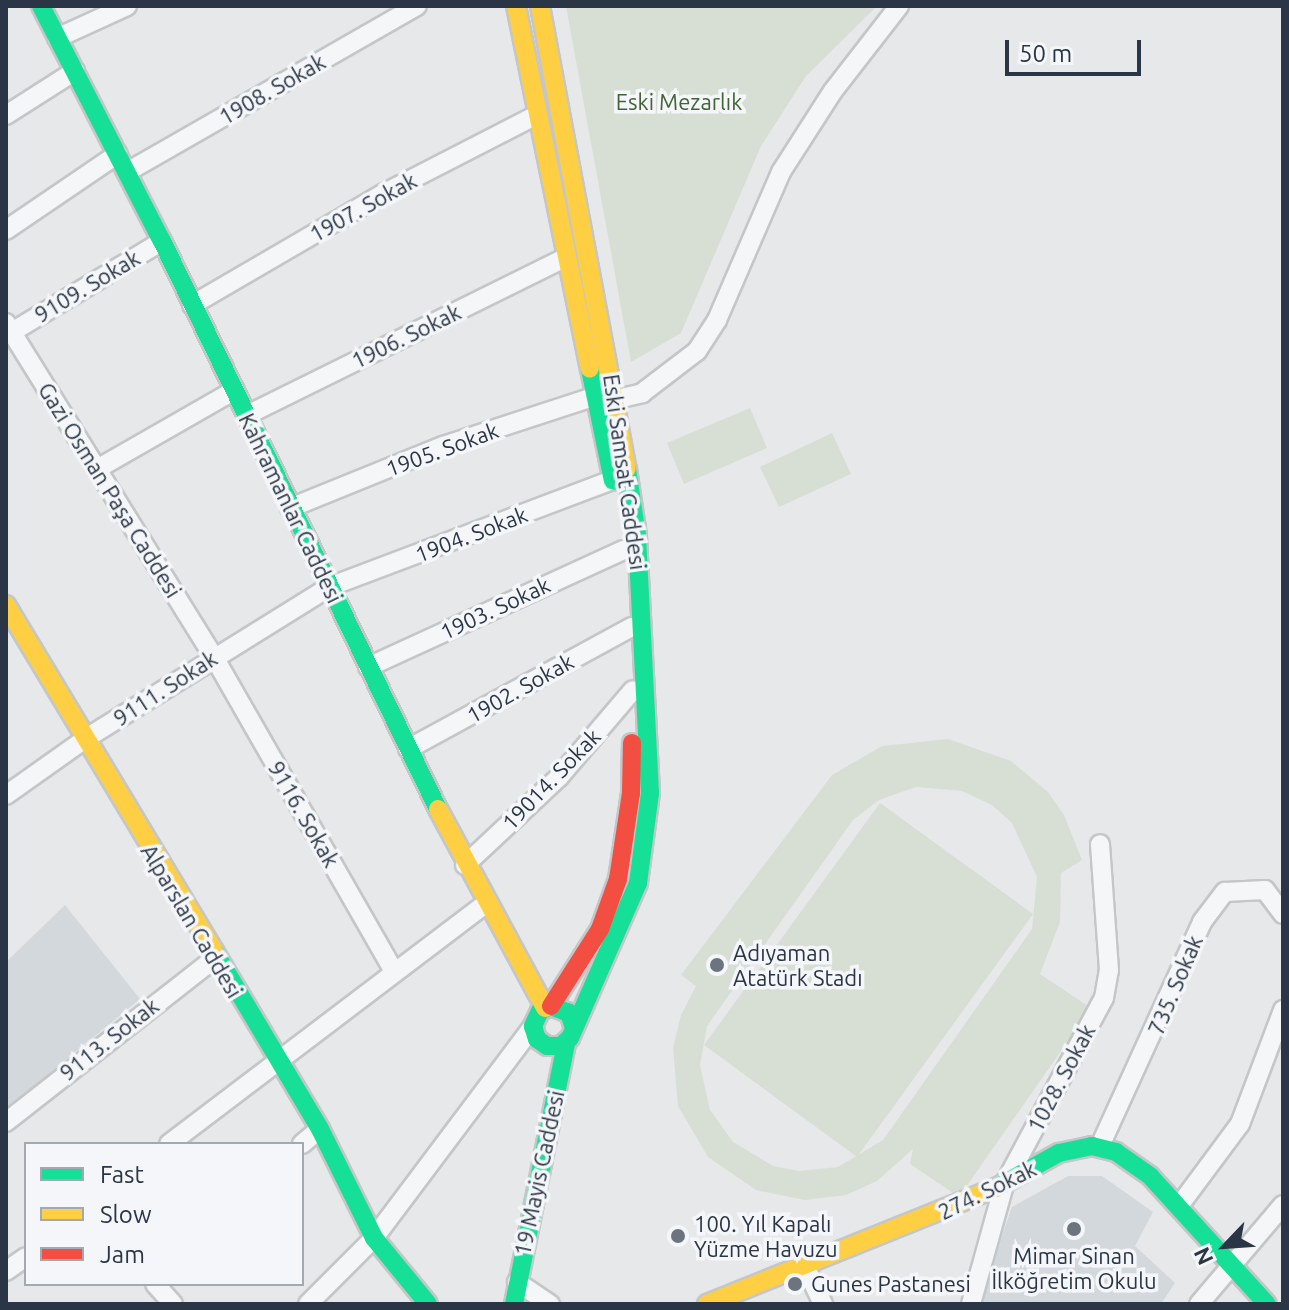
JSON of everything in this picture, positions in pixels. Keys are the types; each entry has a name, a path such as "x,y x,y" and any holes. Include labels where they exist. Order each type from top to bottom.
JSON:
{"street":[{"name":"Kahramanlar Caddesi","path":"41,6 162,241 465,865 485,904 548,1007"},
{"path":"57,38 127,6"},
{"name":"1908. Sokak","path":"127,172 417,6"},
{"name":"Eski Samsat Caddesi","path":"516,6 612,480 632,627 631,793 618,879 600,929 548,1007"},
{"name":"Eski Samsat Caddesi","path":"540,6 617,399 637,535 650,793 638,883 570,1034"},
{"path":"596,396 617,399 642,393 697,351 717,320 781,172 833,91 899,6"},
{"path":"6,115 75,71"},
{"name":"1907. Sokak","path":"192,305 383,194 537,115"},
{"path":"6,230 118,154"},
{"name":"9109. Sokak","path":"9,328 162,241"},
{"name":"1906. Sokak","path":"247,415 566,257"},
{"name":"Gazi Osman Paşa Caddesi","path":"9,328 214,657"},
{"path":"97,469 235,390"},
{"name":"1905. Sokak","path":"290,508 443,446 596,396"},
{"name":"1904. Sokak","path":"329,587 612,480"},
{"name":"1903. Sokak","path":"368,667 623,550"},
{"name":"9111. Sokak","path":"6,795 85,739 329,587"},
{"name":"Alparslan Caddesi","path":"6,605 214,959 320,1129 374,1238"},
{"name":"1902. Sokak","path":"408,749 632,627"},
{"name":"9116. Sokak","path":"214,657 394,971"},
{"name":"19014. Sokak","path":"465,865 559,777 633,690"},
{"name":"1028. Sokak","path":"971,1304 1004,1185 1104,998 1109,970 1100,844"},
{"name":"735. Sokak","path":"1100,1146 1202,922 1225,892 1265,890 1283,914"},
{"path":"172,1142 275,1060 485,904"},
{"name":"9113. Sokak","path":"6,1122 214,959"},
{"path":"308,1304 374,1238 533,1026 548,1007 569,1013 570,1034 547,1046 537,1039 533,1026"},
{"path":"1179,1206 1240,1124 1283,1010"},
{"name":"19 Mayis Caddesi","path":"514,1304 570,1034"},
{"path":"304,1142 320,1129"},
{"path":"1100,1146 1124,1156 1179,1206 1267,1304"},
{"name":"274. Sokak","path":"707,1304 803,1262 912,1226 1004,1185 1067,1150 1100,1146"},
{"path":"1199,1304 1283,1205"},
{"path":"374,1238 428,1304"},
{"path":"6,1271 24,1258"},
{"path":"803,1262 823,1304"},
{"path":"517,1282 550,1304"},
{"path":"157,1286 173,1304"}],"shaded area":[{"path":"65,905 140,999 6,1109 6,962"},
{"name":"Mimar Sinan İlköğretim Okulu","path":"1068,1176 1102,1176 1153,1212 1135,1246 1175,1283 1161,1304 978,1304 1012,1207"}],"green space":[{"name":"Eski Mezarlık","path":"566,6 877,6 806,76 761,146 681,333 631,362"},
{"path":"750,408 767,448 684,484 667,443"},
{"path":"832,433 851,474 779,507 760,467"},
{"name":"Adıyaman Atatürk Stadı","path":"948,739 1011,761 1048,792 1064,815 1082,860 1061,873 1060,922 1040,974 1091,1008 959,1197 910,1164 913,1149 877,1181 846,1195 805,1200 756,1190 708,1157 678,1106 673,1048 681,1015 696,986 681,975 832,775 882,746","holes":["916,787 962,791 992,805 1012,823 1037,877 1032,929 883,1140 838,1167 799,1171 773,1166 733,1142 710,1110 700,1065 707,1026 853,820 879,800"]},
{"path":"880,803 1033,914 857,1157 704,1045"}],"traffic: fast":[{"path":"41,6 162,241 438,809"},
{"path":"590,369 613,481"},
{"path":"573,1025 569,1013 551,1006 540,1011 533,1026 537,1039 547,1046 561,1046 570,1038 638,883 650,793 637,535 627,469"},
{"path":"214,951 320,1129 374,1238 428,1304"},
{"path":"514,1304 566,1043"},
{"path":"996,1188 1059,1153 1092,1146 1116,1152 1150,1176 1267,1304"}],"traffic: slow":[{"path":"516,6 590,369"},
{"path":"540,6 627,469"},
{"path":"6,605 214,951"},
{"path":"438,809 545,1008"},
{"path":"707,1304 996,1188"}],"traffic: jam":[{"path":"551,1006 600,929 618,879 631,793 632,743"}],"place":[{"name":"Adıyaman Atatürk Stadı","path":"717,965"},
{"name":"Mimar Sinan İlköğretim Okulu","path":"1074,1229"},
{"name":"100. Yıl Kapalı Yüzme Havuzu","path":"678,1236"},
{"name":"Gunes Pastanesi","path":"795,1284"}]}
